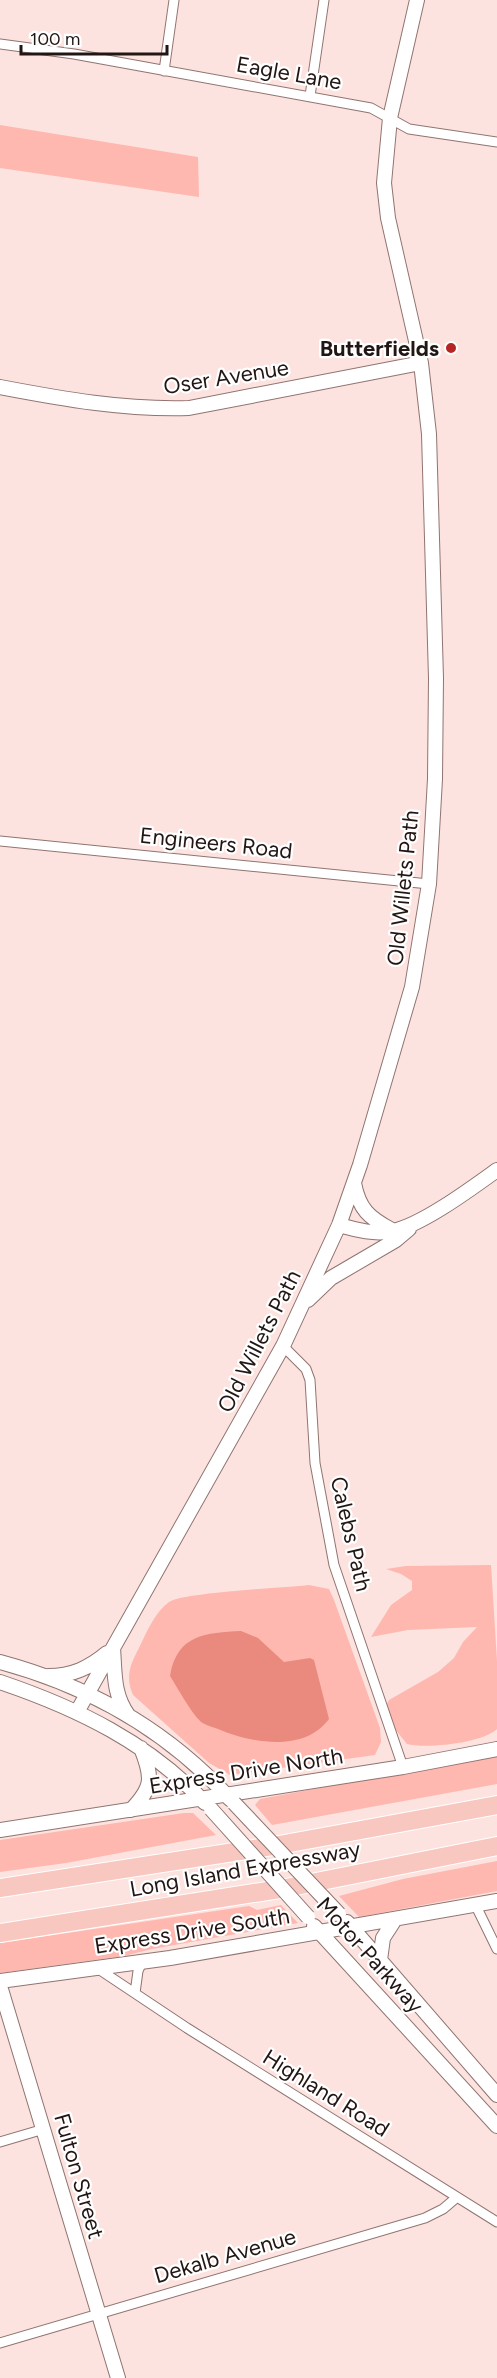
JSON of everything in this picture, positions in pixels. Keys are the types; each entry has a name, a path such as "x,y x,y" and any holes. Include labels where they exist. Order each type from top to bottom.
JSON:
{"highway":[{"name":"Long Island Expressway","path":"0,1888 279,1845 497,1805"},
{"name":"Long Island Expressway","path":"0,1933 286,1888 497,1845"}],"main road":[{"name":"Old Willets Path","path":"77,1712 283,1346 304,1304 339,1225 354,1183 412,987 429,884 435,778 436,656 429,434 421,363 388,218 384,183 390,118 417,0"},
{"name":"Oser Avenue","path":"0,387 112,406 149,410 189,408 421,363"},
{"path":"304,1304 331,1278 396,1240 423,1218 497,1170"},
{"path":"354,1183 357,1200 363,1212 394,1231"},
{"path":"339,1225 369,1233 394,1231 423,1218"},
{"path":"44,1677 72,1674 92,1666 113,1648"},
{"path":"113,1648 114,1684 119,1702 129,1716"},
{"name":"Motor Parkway","path":"0,1662 87,1694 129,1716 189,1757 351,1927 497,2095"},
{"name":"Motor Parkway","path":"0,1682 77,1712 160,1760 207,1804 308,1917 318,1933 497,2126"},
{"path":"131,1810 149,1788 149,1769 141,1748"},
{"name":"Express Drive North","path":"0,1830 131,1810 207,1804 497,1749"},
{"name":"Express Drive South","path":"0,1981 142,1962 394,1921 497,1901"},
{"path":"380,1960 383,1938 394,1921"},
{"name":"Fulton Street","path":"0,1986 118,2378"}],"street":[{"path":"164,71 174,0"},
{"path":"310,96 324,0"},
{"name":"Eagle Lane","path":"0,44 371,108 410,129 497,142"},
{"name":"Engineers Road","path":"0,841 429,884"},
{"name":"Calebs Path","path":"283,1346 306,1369 310,1380 315,1463 334,1565 403,1767"},
{"path":"476,1906 497,1949"},
{"path":"135,1993 138,1971 142,1962"},
{"name":"Highland Road","path":"97,1968 187,2028 497,2222"},
{"path":"0,2142 44,2129"},
{"name":"Dekalb Avenue","path":"0,2343 425,2218 443,2209 456,2198"}],"shaded area":[{"path":"0,125 198,157 199,197 0,168"},
{"path":"491,1565 497,1661 497,1729 479,1738 454,1744 427,1746 407,1744 391,1724 385,1707 389,1700 438,1672 454,1658 463,1642 477,1627 408,1630 371,1637 391,1605 412,1590 412,1581 386,1569 406,1566"},
{"path":"309,1585 329,1589 334,1600 380,1728 381,1742 375,1755 230,1775 209,1763 133,1695 129,1677 133,1660 151,1623 169,1602 213,1593"},
{"path":"241,1631 258,1638 284,1662 310,1658 314,1660 329,1719 318,1730 292,1741 261,1741 209,1726 201,1722 188,1706 170,1676 179,1652 195,1638"},
{"path":"497,1755 497,1784 272,1825 255,1805 260,1799"},
{"path":"193,1813 216,1835 66,1863 0,1872 0,1840"},
{"path":"497,1861 497,1891 359,1917 339,1896 403,1879"},
{"path":"281,1905 298,1923 124,1956 0,1973 0,1943 249,1906 257,1910"}],"place":[{"name":"Butterfields","path":"451,348"}]}
